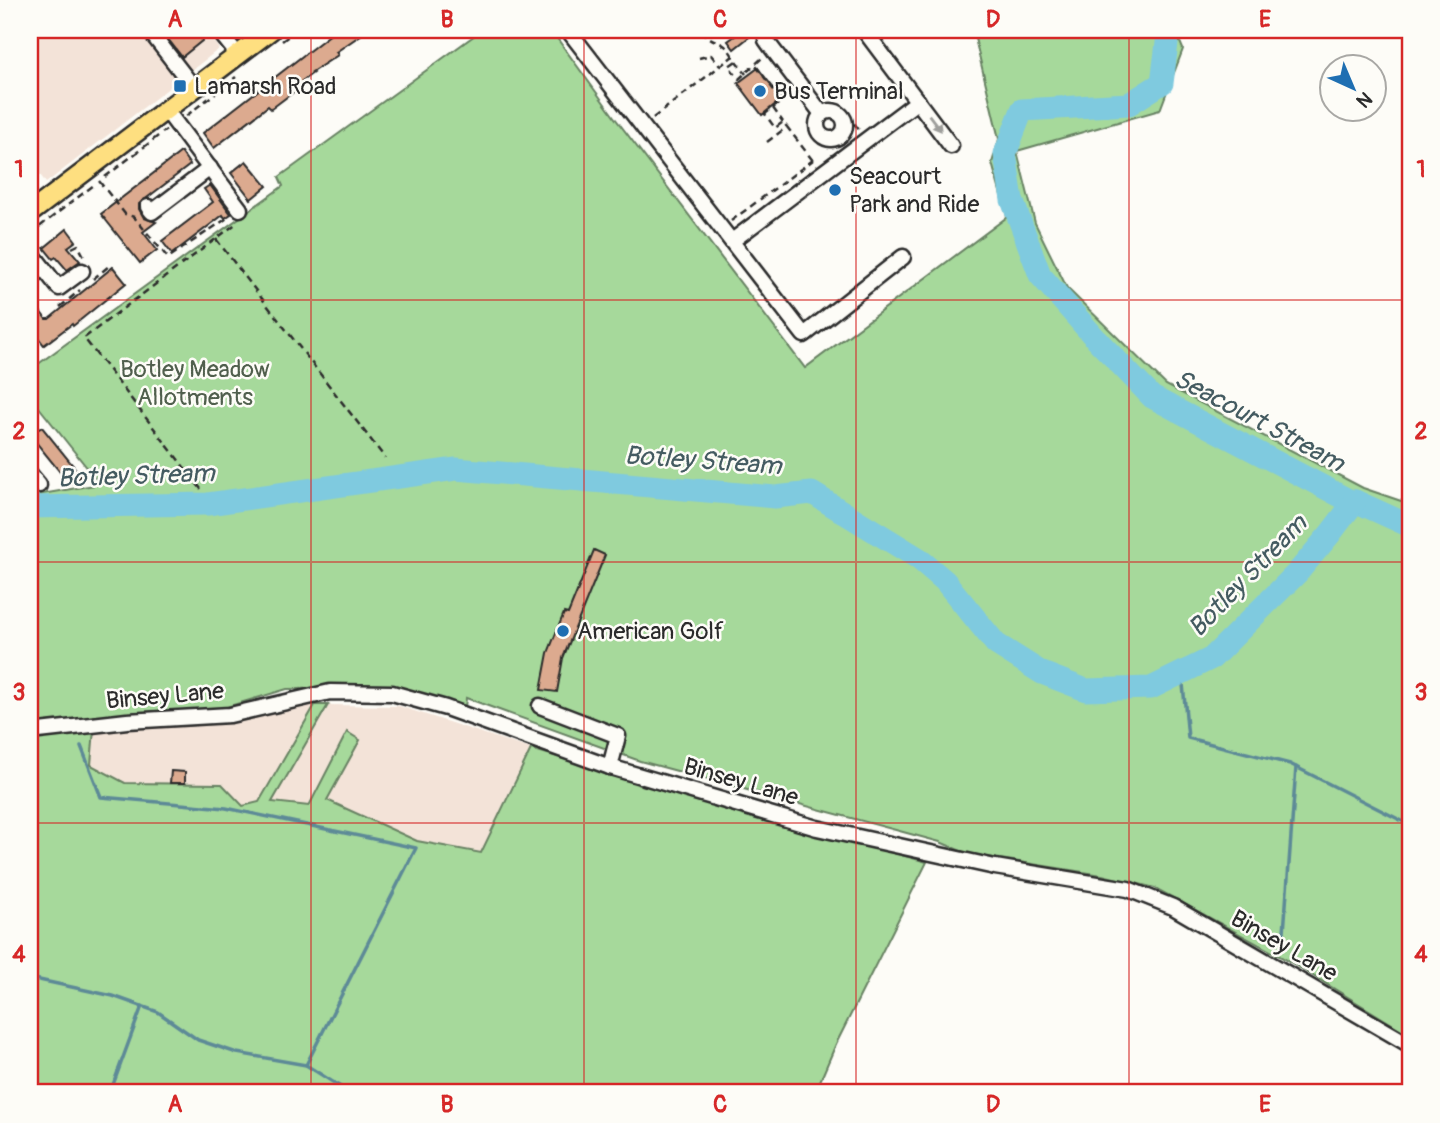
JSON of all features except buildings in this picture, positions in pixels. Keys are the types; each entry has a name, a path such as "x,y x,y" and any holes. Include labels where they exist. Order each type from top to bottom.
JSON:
{"main road":[{"path":"30,214 271,30"}],"street":[{"path":"149,30 194,88"},
{"path":"218,30 238,55"},
{"path":"568,30 804,335 903,257"},
{"path":"768,30 766,40 822,114"},
{"path":"864,30 951,146"},
{"path":"732,241 918,101"},
{"path":"166,110 240,209"},
{"path":"835,111 845,121 842,133 836,138 827,138 820,134 817,125 822,114 835,111"},
{"path":"148,207 152,212 210,168"},
{"path":"30,251 59,288 82,271"},
{"name":"Binsey Lane","path":"30,732 127,721 230,715 330,691 392,693 446,708 610,767 817,828 995,867 1128,889 1173,907 1410,1045"},
{"path":"540,706 618,736 610,767"}],"path":[{"path":"701,30 710,40 726,47 746,74"},
{"path":"736,61 729,66 738,79 756,66 771,47"},
{"path":"699,58 711,55 720,66"},
{"path":"643,126 733,56"},
{"path":"756,66 782,101 765,114 775,128 783,122"},
{"path":"722,228 813,160 773,108"},
{"path":"845,121 851,119 860,132"},
{"path":"767,142 787,127"},
{"path":"30,234 169,129"},
{"path":"99,181 125,214 134,217 168,258 240,209 246,216 84,338 201,489"},
{"path":"134,217 148,207"},
{"path":"216,239 385,458"},
{"path":"72,248 78,245 83,251 85,257 82,271"}],"shaded area":[{"path":"30,30 222,30 211,38 219,49 46,183 30,161"},
{"path":"315,705 259,802 243,806 222,784 125,783 91,765 94,729 228,722"},
{"path":"328,705 399,706 531,749 481,853 417,841 326,799 359,740 347,733 309,806 271,802"}],"green space":[{"name":"Botley Meadow Allotments","path":"482,30 551,30 805,368 1007,217 992,163 999,139 973,30 1175,30 1183,49 1160,110 1017,151 1035,223 1067,288 1166,385 1363,488 1410,504 1410,1035 1287,960 1155,888 1102,875 968,854 940,842 640,761 466,698 465,708 384,688 287,689 213,711 30,725 30,496 100,484 30,396 30,370 283,186 279,177"},
{"path":"315,705 328,705 272,802 309,806 347,732 360,740 327,800 417,841 481,853 531,749 711,803 927,862 836,1044 815,1093 30,1093 30,735 94,729 91,765 125,783 222,784 243,806 259,802"}],"waterway":[{"name":"Seacourt Stream","path":"1165,30 1168,35 1162,83 1129,104 1022,110 1005,154 1012,200 1040,275 1152,397 1352,502 1410,526"},
{"name":"Botley Stream","path":"30,507 208,504 456,469 775,497 812,493 918,558 945,581 996,644 1042,673 1086,690 1151,688 1212,658 1298,572 1355,501"},
{"path":"1182,673 1188,738 1290,764 1410,825"},
{"path":"81,746 101,797 226,808 416,848 306,1065"},
{"path":"1283,946 1296,767"},
{"path":"30,978 113,996 158,1012 198,1040 237,1053 306,1065 350,1093"},
{"path":"110,1093 142,1006"}],"place":[{"name":"Lamarsh Road","path":"180,86"},
{"name":"Bus Terminal","path":"760,91"},
{"name":"Seacourt Park and Ride","path":"835,190"},
{"name":"American Golf","path":"563,631"}]}
